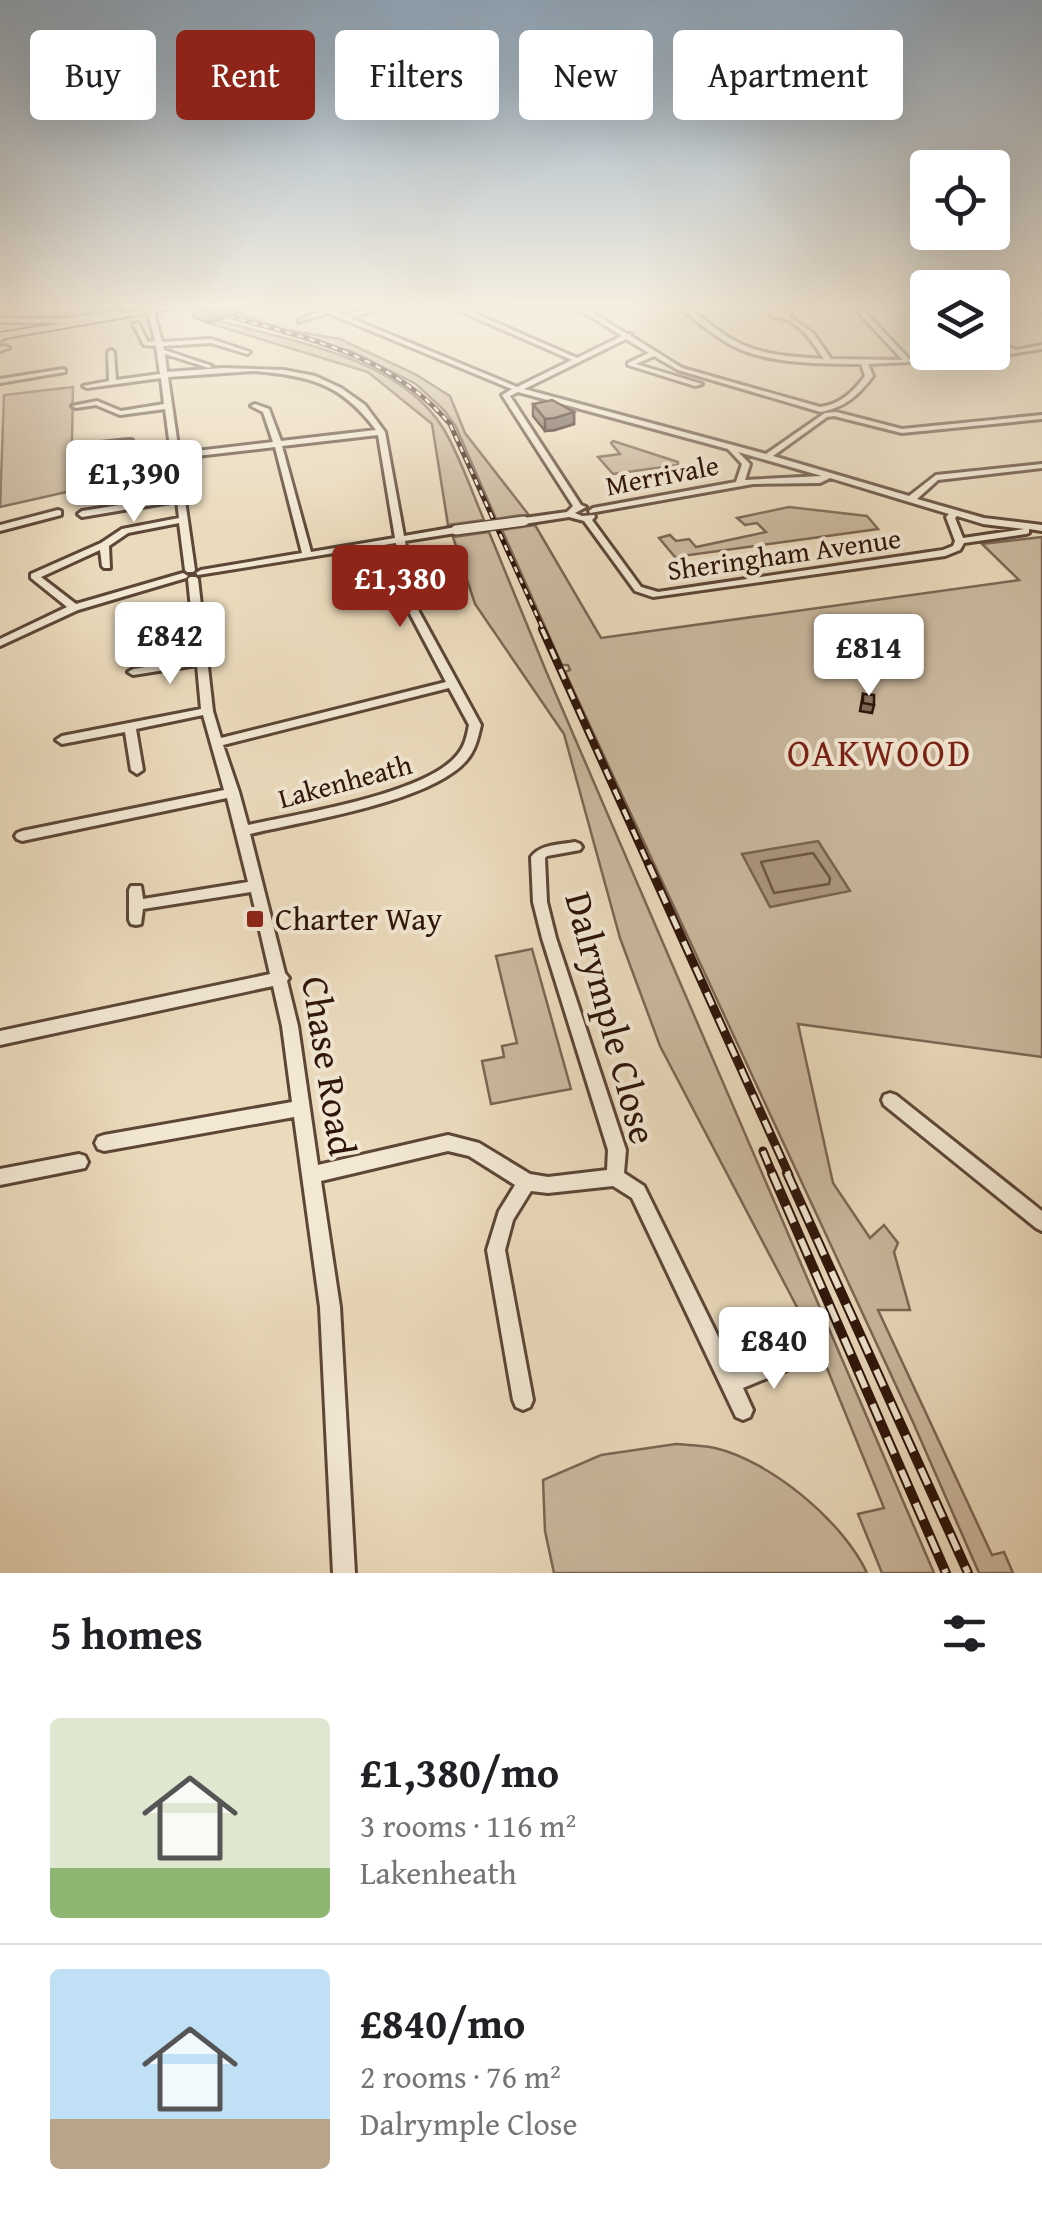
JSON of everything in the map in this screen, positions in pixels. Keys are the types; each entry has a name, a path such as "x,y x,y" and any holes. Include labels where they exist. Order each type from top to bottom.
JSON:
{"street":[{"path":"87,386 123,381"},
{"name":"Chase Road","path":"164,381 207,711 233,792 281,978 330,1307 344,1573"},
{"path":"98,467 110,457 381,432 372,415 360,405 317,381"},
{"path":"497,381 554,401 768,457 954,513 1042,528"},
{"path":"530,381 505,396 574,511"},
{"path":"693,381 767,402 781,399"},
{"path":"716,381 902,431 1042,416"},
{"path":"768,457 860,390 865,381"},
{"path":"514,413 554,401"},
{"path":"76,406 97,403 120,413 168,406"},
{"path":"255,406 266,411 278,444 306,554"},
{"name":"Lakenheath","path":"243,830 344,806 439,776 466,752 475,725 412,608 381,432"},
{"path":"103,445 131,438 135,454"},
{"name":"Merrivale","path":"734,448 746,464 740,483"},
{"path":"911,500 936,478 1042,466"},
{"name":"Merrivale","path":"0,643 74,608 192,575 574,511 590,514 740,483 820,480 830,475"},
{"path":"82,514 179,498"},
{"path":"954,513 950,517 960,541"},
{"path":"0,528 58,514"},
{"name":"Sheringham Avenue","path":"590,514 638,590 651,594 945,553 955,550 960,541 1018,533 1028,528"},
{"path":"74,608 34,576 104,545 125,531 182,520"},
{"path":"104,545 108,566"},
{"path":"132,672 202,661"},
{"path":"217,744 454,683"},
{"path":"62,740 207,711"},
{"path":"130,727 137,770"},
{"path":"22,836 233,792"},
{"name":"Dalrymple Close","path":"575,847 544,852 538,857 540,902 617,1150 616,1177"},
{"path":"136,905 257,886"},
{"path":"0,1038 281,978"},
{"path":"890,1100 1042,1222"},
{"path":"104,1143 300,1108"},
{"path":"310,1175 448,1143 474,1150 527,1182 505,1217 496,1250 523,1400"},
{"path":"0,1176 79,1162"},
{"name":"Dalrymple Close","path":"527,1182 548,1186 616,1177 638,1192 743,1410"},
{"path":"730,1383 799,1354"}],"shaded area":[{"path":"380,381 399,384 443,428 484,520 448,525 432,424"},
{"path":"411,381 427,381 450,396 465,433 528,514 496,519 456,427"},
{"path":"73,387 71,491 0,507 4,395"},
{"path":"613,441 678,465 613,474 598,457 620,454"},
{"path":"789,507 867,516 878,529 675,557 659,538 670,535 676,541 689,539 696,547 766,532 757,523 745,525 737,518"},
{"path":"535,525 601,638 1019,580 982,544 1042,537 1042,1057 798,1024 833,1183 870,1238 884,1225 898,1243 894,1252 910,1310 878,1310 992,1555 1004,1552 1013,1573 979,1573 912,1420 565,672 570,670 568,665 562,665 502,530"},
{"path":"489,532 934,1573 882,1573 858,1514 884,1508 820,1351 660,1046 620,938 564,734 475,604 453,537"},
{"path":"532,949 571,1089 491,1104 482,1061 504,1057 502,1046 517,1043 496,956"},
{"path":"676,1444 710,1447 736,1455 781,1480 841,1533 867,1573 554,1573 545,1531 543,1480 601,1455"}],"water":[{"path":"818,841 850,891 770,907 742,854"}],"building":[{"path":"552,400 574,412 545,419 533,404"},
{"path":"863,694 874,695 874,705 863,703"}],"railway":[{"path":"402,381 450,424 544,631"},
{"path":"542,629 650,868"},
{"path":"649,865 789,1175"},
{"path":"763,1151 773,1175"},
{"path":"772,1173 946,1573"},
{"path":"787,1173 968,1573"}],"place":[{"name":"Charter Way","path":"255,919"}],"district":[{"name":"OAKWOOD","path":"880,753"}]}
